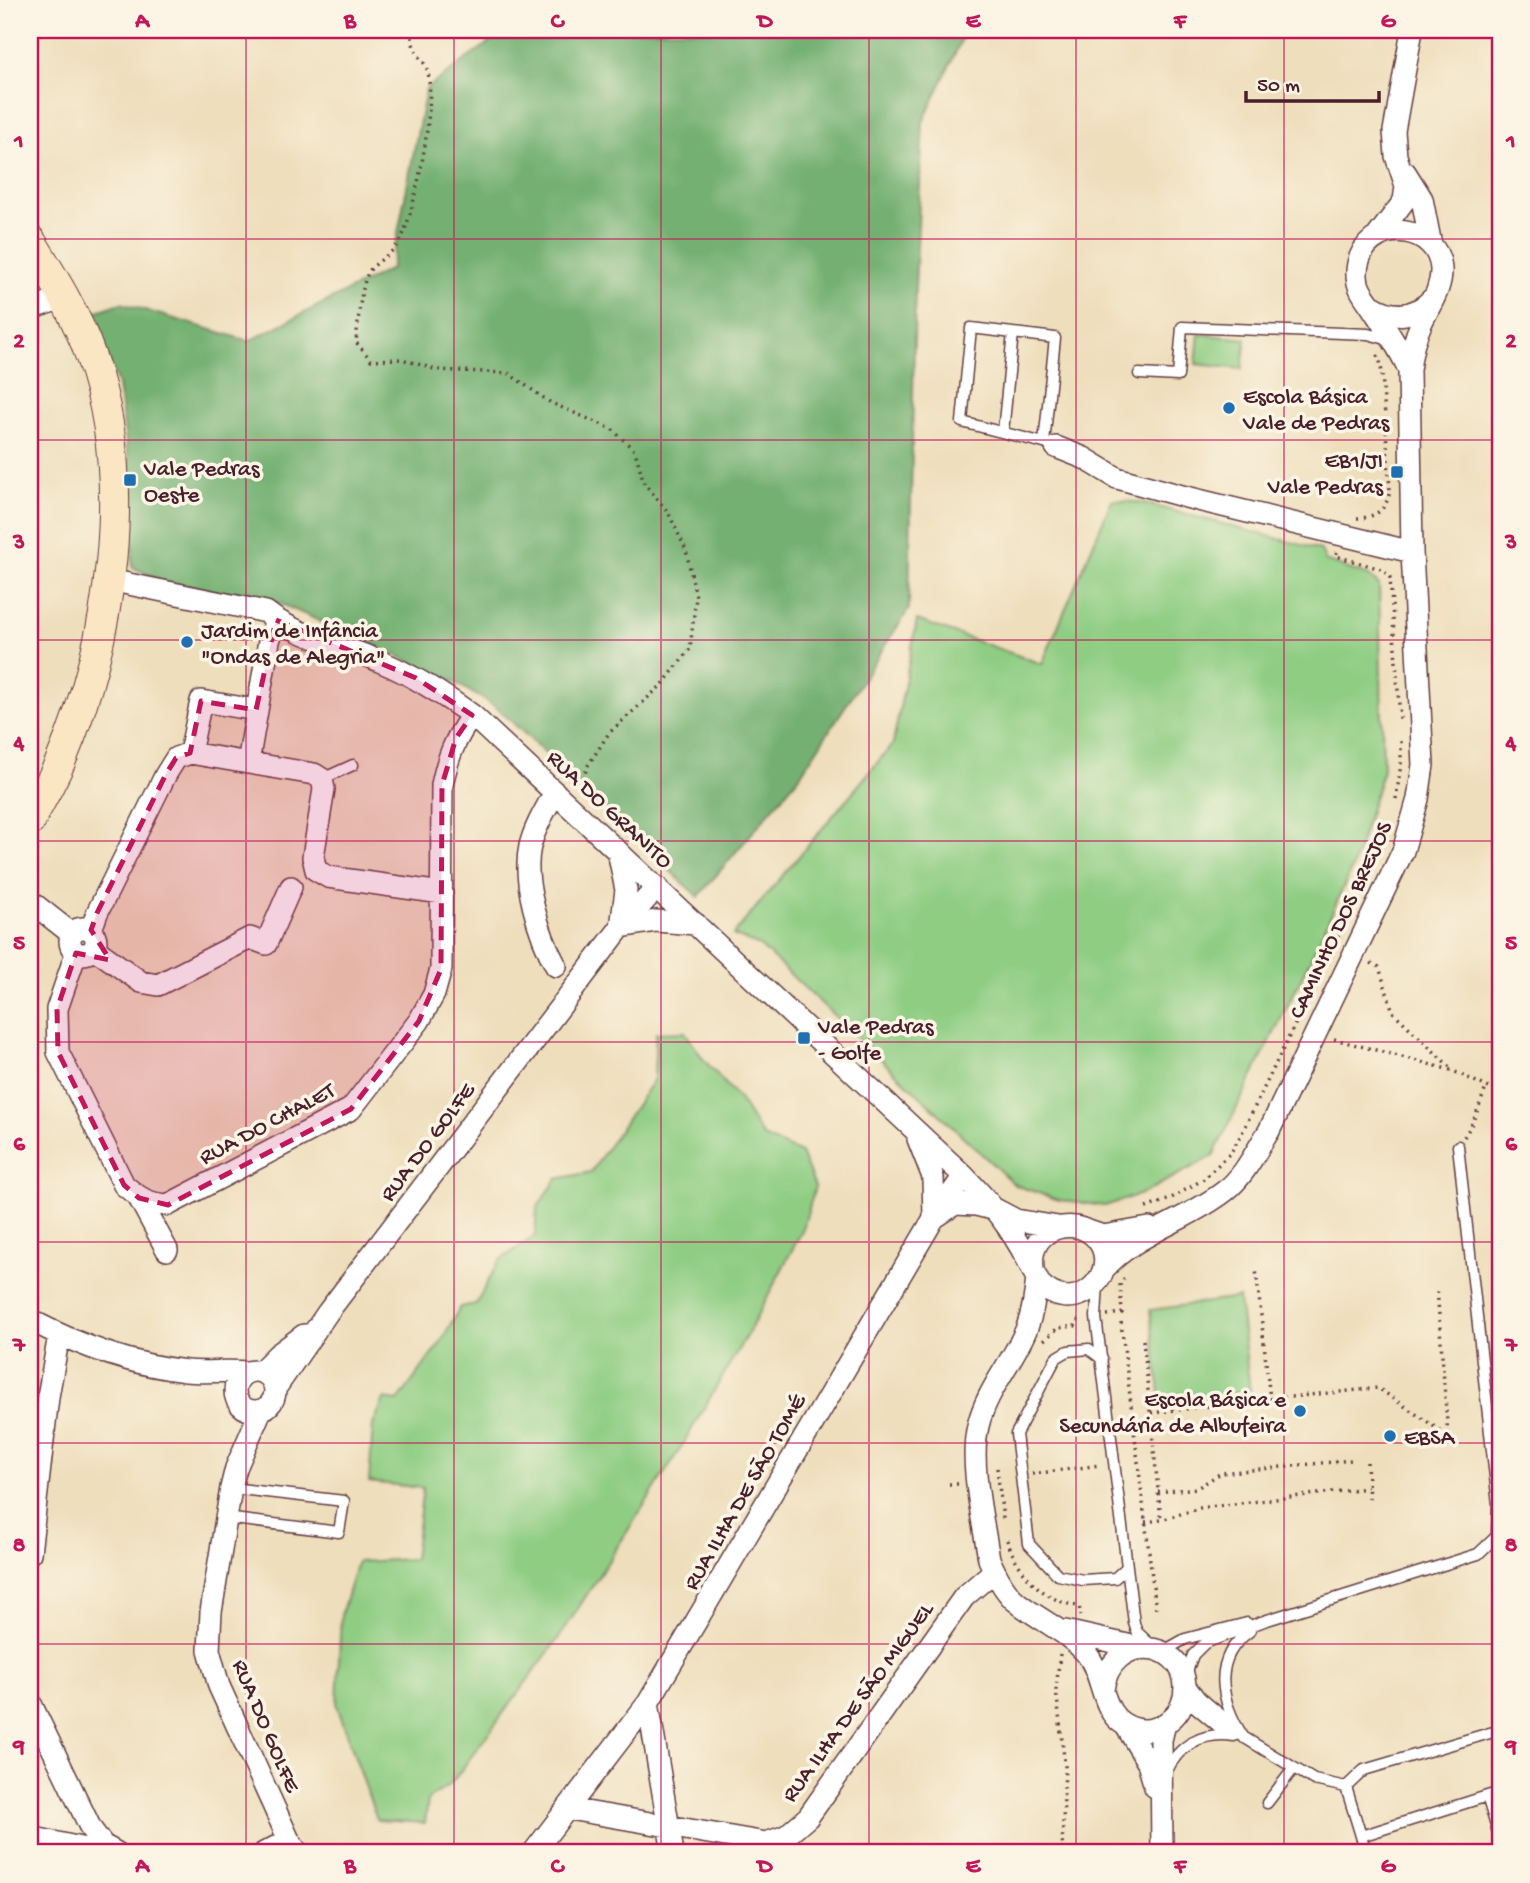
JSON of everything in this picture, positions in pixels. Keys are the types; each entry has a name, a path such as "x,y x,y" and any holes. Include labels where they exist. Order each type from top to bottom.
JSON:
{"main road":[{"path":"30,240 65,297 91,358 111,434 113,545 91,674 61,760 30,821"}],"street":[{"path":"1409,370 1361,292 1357,282 1357,267 1361,255 1376,238 1422,199 1396,156 1394,131 1412,30"},
{"path":"1409,370 1412,346 1440,284 1441,267 1413,205"},
{"path":"1376,238 1385,233 1399,231 1412,233 1431,245"},
{"path":"1371,305 1394,315 1412,314 1424,307 1434,296"},
{"path":"30,309 65,297"},
{"name":"CAMINHO DOS BREJOS","path":"1100,1276 1112,1259 1133,1244 1181,1219 1227,1190 1247,1165 1269,1131 1403,851 1418,799 1423,765 1412,552 1409,370"},
{"path":"1050,445 1084,458 1116,478 1412,552"},
{"name":"RUA DO GRANITO","path":"109,580 266,612 302,634 377,660 416,678 472,715 964,1176 997,1210 1016,1236 1035,1274"},
{"path":"248,763 269,641 276,620"},
{"path":"167,1250 139,1198 124,1185 58,1052 57,1009 83,941 166,774 183,755 201,701 256,710"},
{"name":"RUA DO CHALET","path":"139,1198 155,1205 169,1205 351,1109 419,1020 442,969 442,785 456,738 472,715"},
{"path":"183,755 314,774 322,779 324,789 313,857 316,870 328,877 442,893"},
{"path":"555,792 534,831 528,866 537,925 555,966"},
{"name":"RUA DO GOLFE","path":"618,851 626,890 621,927"},
{"path":"30,901 141,982 158,985 250,938 266,944 291,887"},
{"name":"RUA DO GOLFE","path":"293,1847 219,1686 209,1650 211,1612 225,1518 247,1406 272,1402 275,1389 328,1312 621,927 657,887"},
{"path":"621,927 656,922 696,924"},
{"path":"914,1130 933,1177 934,1218"},
{"name":"RUA ILHA DE SÃO TOMÉ","path":"569,1809 648,1703 934,1218 964,1176"},
{"path":"934,1218 955,1204 997,1210"},
{"name":"RUA DO GRANITO","path":"997,1210 1016,1220 1058,1227"},
{"name":"CAMINHO DOS BREJOS","path":"1084,1229 1103,1236 1133,1232 1181,1219"},
{"path":"1035,1274 1044,1288 1065,1297 1077,1296 1089,1290 1100,1276 1104,1258 1098,1242 1084,1229 1072,1226 1058,1227 1046,1233 1033,1254 1034,1303 1026,1330 984,1406 977,1427 974,1451 988,1480 989,1559 1015,1601 1067,1633 1087,1655 1109,1711 1126,1726 1148,1763 1160,1806"},
{"path":"1026,1330 1048,1308 1065,1297"},
{"path":"247,1406 235,1387 237,1381 328,1312"},
{"path":"30,1320 59,1335 120,1357 186,1371 247,1406"},
{"path":"30,1553 39,1402 59,1335"},
{"path":"186,1371 253,1371 271,1378 275,1389"},
{"name":"RUA ILHA DE SÃO MIGUEL","path":"569,1809 766,1843 786,1836 808,1816 964,1597 994,1571"},
{"path":"1067,1633 1153,1650 1172,1659 1196,1701 1226,1726"},
{"path":"1103,1690 1110,1666 1129,1651 1153,1650"},
{"path":"1162,1853 1161,1740 1170,1720 1181,1707 1185,1684"},
{"path":"30,1702 88,1824 103,1845 117,1853"},
{"path":"648,1703 673,1853"},
{"path":"1126,1726 1139,1730 1153,1729 1170,1720 1199,1718 1226,1726"},
{"path":"533,1853 569,1809"},
{"path":"75,1847 85,1837 88,1824"},
{"path":"30,1837 104,1853"},
{"path":"264,1853 293,1847"}],"lane":[{"path":"1139,374 1178,376 1182,327 1368,334 1393,341"},
{"path":"971,328 1013,333 1055,338 1050,445 962,422 971,328"},
{"path":"1003,432 1013,333"},
{"path":"322,779 353,765"},
{"path":"1185,1684 1187,1667 1205,1643 1264,1621 1478,1554 1497,1536 1498,1504 1458,1146"},
{"path":"1100,1276 1096,1317 1137,1632 1153,1650 1197,1635 1264,1621"},
{"path":"1101,1359 1089,1349 1068,1351 1056,1359 1016,1434 1029,1544 1058,1575 1083,1580 1115,1578 1127,1567"},
{"path":"225,1518 340,1532 344,1501 234,1478"},
{"path":"1244,1738 1233,1721 1222,1691 1224,1670 1231,1652 1243,1635 1264,1621"},
{"path":"1226,1726 1314,1780 1346,1787"},
{"path":"1346,1787 1364,1770 1500,1730"},
{"path":"1162,1783 1171,1762 1183,1746 1222,1734 1244,1738"},
{"path":"1267,1802 1294,1768"},
{"path":"1346,1787 1366,1853"},
{"path":"1361,1836 1500,1792"},
{"path":"1487,1796 1500,1839"}],"path":[{"path":"411,30 414,48 427,68 429,92 420,172 401,241 387,258 368,272 359,310 356,342 371,360 402,359 437,370 508,373 551,403 612,429 635,452 644,482 668,512 685,550 696,597 690,649 663,684 609,733 587,767 574,810"},
{"path":"1368,334 1380,361 1382,373 1388,500 1385,507 1368,518 1344,516 1336,556 1381,569 1390,578 1400,726"},
{"path":"1394,807 1401,764 1401,739"},
{"path":"1143,1210 1170,1199 1204,1179 1217,1168 1236,1144 1378,854 1391,818"},
{"path":"1354,954 1379,967 1393,1012 1457,1073"},
{"path":"1316,1034 1457,1073 1500,1093"},
{"path":"1458,1146 1473,1122 1486,1088"},
{"path":"1256,1269 1270,1399"},
{"path":"1038,1348 1047,1335 1058,1328 1075,1326 1077,1320 1122,1313 1120,1284 1132,1271"},
{"path":"1151,1413 1378,1388 1448,1436 1437,1288"},
{"path":"1121,1322 1156,1610"},
{"path":"1143,1340 1161,1520"},
{"path":"995,1458 988,1480 1004,1525"},
{"path":"1158,1492 1197,1488 1221,1473 1352,1460"},
{"path":"949,1484 1138,1461"},
{"path":"1367,1462 1369,1501"},
{"path":"1145,1522 1200,1508 1367,1488"},
{"path":"1006,1537 1014,1560 1050,1598 1079,1606 1082,1614 1067,1633 1058,1658 1056,1689 1065,1766 1062,1853"}],"highlighted area":[{"path":"276,620 416,678 472,715 456,738 442,785 441,969 419,1021 351,1109 168,1205 139,1198 124,1185 58,1052 57,1009 76,953 110,960 91,930 97,913 166,774 176,758 190,753 201,701 256,710"}],"green space":[{"path":"506,30 966,30 923,122 915,288 909,609 799,777 698,897 496,707 447,678 279,603 165,582 132,567 134,499 118,385 91,313 121,303 249,341 391,269 426,89"},
{"path":"1199,334 1246,339 1242,369 1196,364"},
{"path":"1112,500 1143,503 1321,550 1325,561 1369,576 1379,585 1383,769 1353,866 1314,952 1213,1156 1144,1193 1105,1206 1059,1200 1015,1185 760,946 733,935 893,744 917,620 1042,664"},
{"path":"685,1032 703,1059 740,1100 763,1137 801,1153 815,1187 803,1229 752,1326 680,1449 561,1635 450,1785 428,1799 425,1823 377,1820 337,1705 341,1615 357,1562 414,1559 423,1488 369,1482 373,1425 384,1399 398,1401 441,1342 460,1307 476,1304 499,1261 535,1236 537,1208 557,1179 591,1172 654,1079 656,1033"},
{"path":"1239,1298 1250,1391 1161,1402 1150,1310"}],"place":[{"name":"Escola Básica Vale de Pedras","path":"1229,408"},
{"name":"EB1/JI Vale Pedras","path":"1397,472"},
{"name":"Vale Pedras Oeste","path":"130,480"},
{"name":"Jardim de Infância \"Ondas de Alegria\"","path":"187,642"},
{"name":"Vale Pedras - Golfe","path":"804,1038"},
{"name":"Escola Básica e Secundária de Albufeira","path":"1300,1411"},
{"name":"EBSA","path":"1390,1436"}]}
